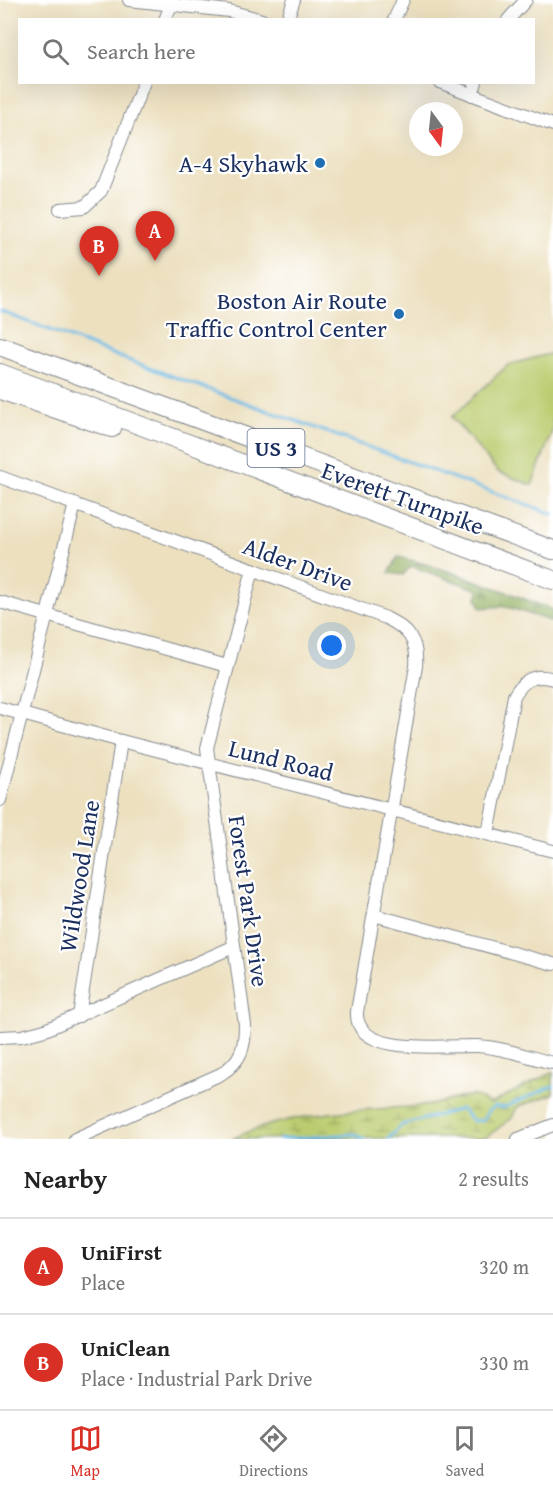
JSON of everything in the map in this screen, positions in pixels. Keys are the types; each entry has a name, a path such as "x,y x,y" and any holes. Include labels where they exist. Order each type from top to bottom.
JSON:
{"highway":[{"name":"Everett Turnpike","path":"0,346 553,550"},
{"name":"Everett Turnpike","path":"0,373 553,580"},
{"path":"0,390 460,546"}],"street":[{"path":"129,0 172,2 230,11 255,18"},
{"path":"288,18 294,0"},
{"path":"395,18 403,0"},
{"path":"510,18 526,0"},
{"path":"166,18 172,2"},
{"path":"60,209 84,207 101,191 143,84"},
{"path":"450,84 474,88 553,125"},
{"name":"Alder Drive","path":"0,477 386,618 403,627 412,636 416,646 416,666 357,1012 360,1028 374,1038 413,1047 477,1046 553,1063"},
{"path":"0,800 75,504"},
{"name":"Forest Park Drive","path":"75,1139 221,1074 237,1062 245,1044 245,1025 207,748 253,569"},
{"path":"0,602 227,666"},
{"path":"488,834 514,696 528,680 537,676 553,679"},
{"name":"Lund Road","path":"0,708 553,851"},
{"name":"Wildwood Lane","path":"79,1016 121,741"},
{"path":"374,915 553,964"},
{"path":"0,1036 35,1034 233,947"},
{"path":"518,1139 553,1125"}],"green space":[{"path":"553,353 553,429 532,485 498,472 452,417 508,365"},
{"path":"398,557 457,574 553,610 553,622 505,606 481,608 477,598 479,590 411,566 403,575 389,573"},
{"path":"553,1072 553,1094 517,1107 512,1118 485,1138 232,1139 277,1123 324,1114 426,1105 472,1096 490,1104"}],"waterway":[{"path":"0,311 125,359 553,514"},
{"path":"388,1139 402,1125 461,1109 473,1121 483,1120 489,1110 496,1106 503,1108 553,1086"},
{"path":"280,1139 355,1134 364,1139"}],"place":[{"name":"A-4 Skyhawk","path":"320,163"},
{"name":"UniFirst","path":"155,261"},
{"name":"UniClean","path":"99,276"},
{"name":"Boston Air Route Traffic Control Center","path":"399,314"}]}
